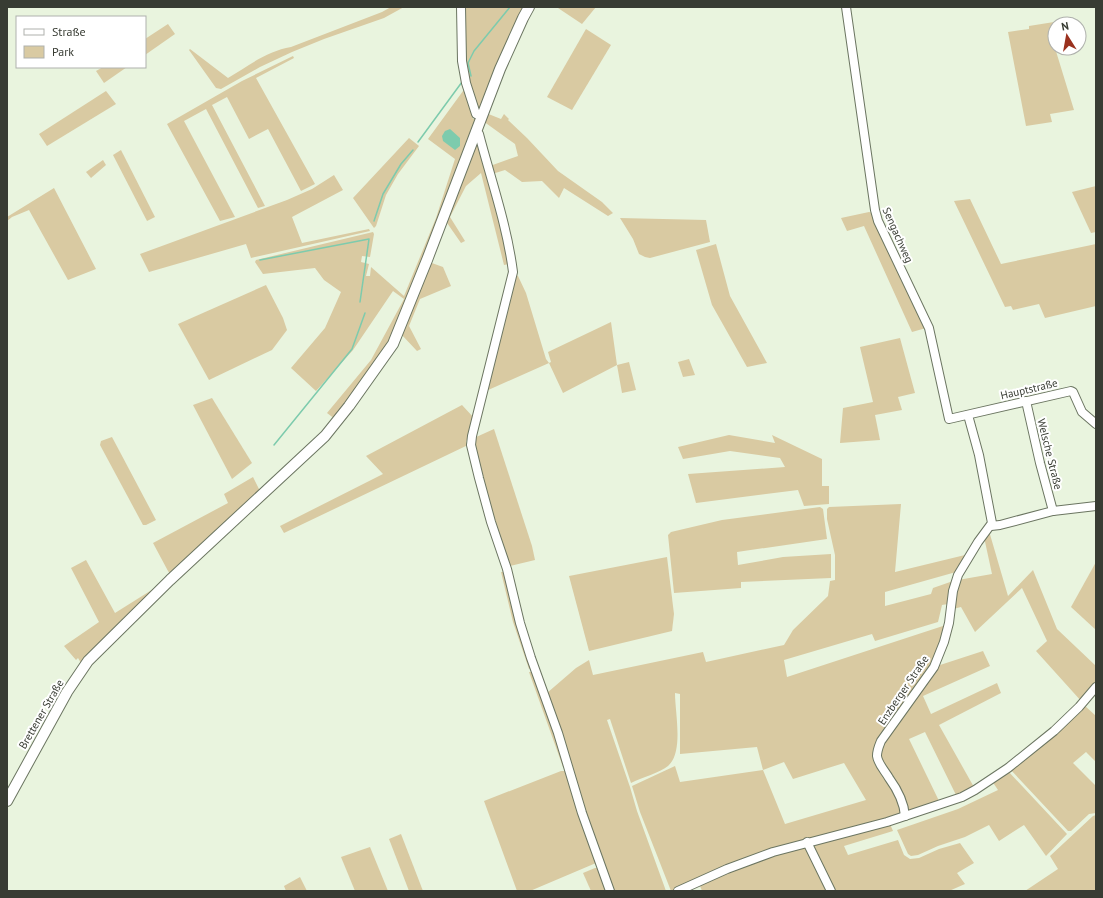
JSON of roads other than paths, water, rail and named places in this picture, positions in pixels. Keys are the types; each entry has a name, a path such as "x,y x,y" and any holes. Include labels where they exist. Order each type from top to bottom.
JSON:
{"main road":[{"name":"Brettener Straße","path":"7,801 66,692 88,661 170,580 325,436 350,406 393,344 481,116 500,69 529,7"}],"street":[{"path":"461,7 462,61 466,83 476,114 481,116"},
{"name":"Sengachweg","path":"846,7 874,210 928,328 949,419"},
{"path":"476,131 479,134 497,201 511,255 513,272 471,445 491,522 507,569 522,630 558,733 582,813 610,891"},
{"name":"Hauptstraße","path":"949,419 1071,391 1073,392 1082,412 1096,424"},
{"name":"Welsche Straße","path":"1026,401 1040,463 1054,512"},
{"path":"968,415 983,475 992,519 991,526 1054,512 1096,506"},
{"name":"Enzberger Straße","path":"905,816 904,806 879,763 877,755 878,750 882,741 918,692 934,667 944,642 949,622 953,591 958,575 981,538 991,526"},
{"path":"678,891 734,866 773,852 870,827 962,797 976,790 1029,752 1054,731 1096,688"},
{"path":"807,842 831,891"}],"waterway":[{"path":"471,76 468,63 474,51 510,7"},
{"path":"418,142 462,82"},
{"path":"374,221 383,194 401,164 413,150"},
{"path":"260,260 369,239 360,302"},
{"path":"274,445 352,349 365,313"}]}
